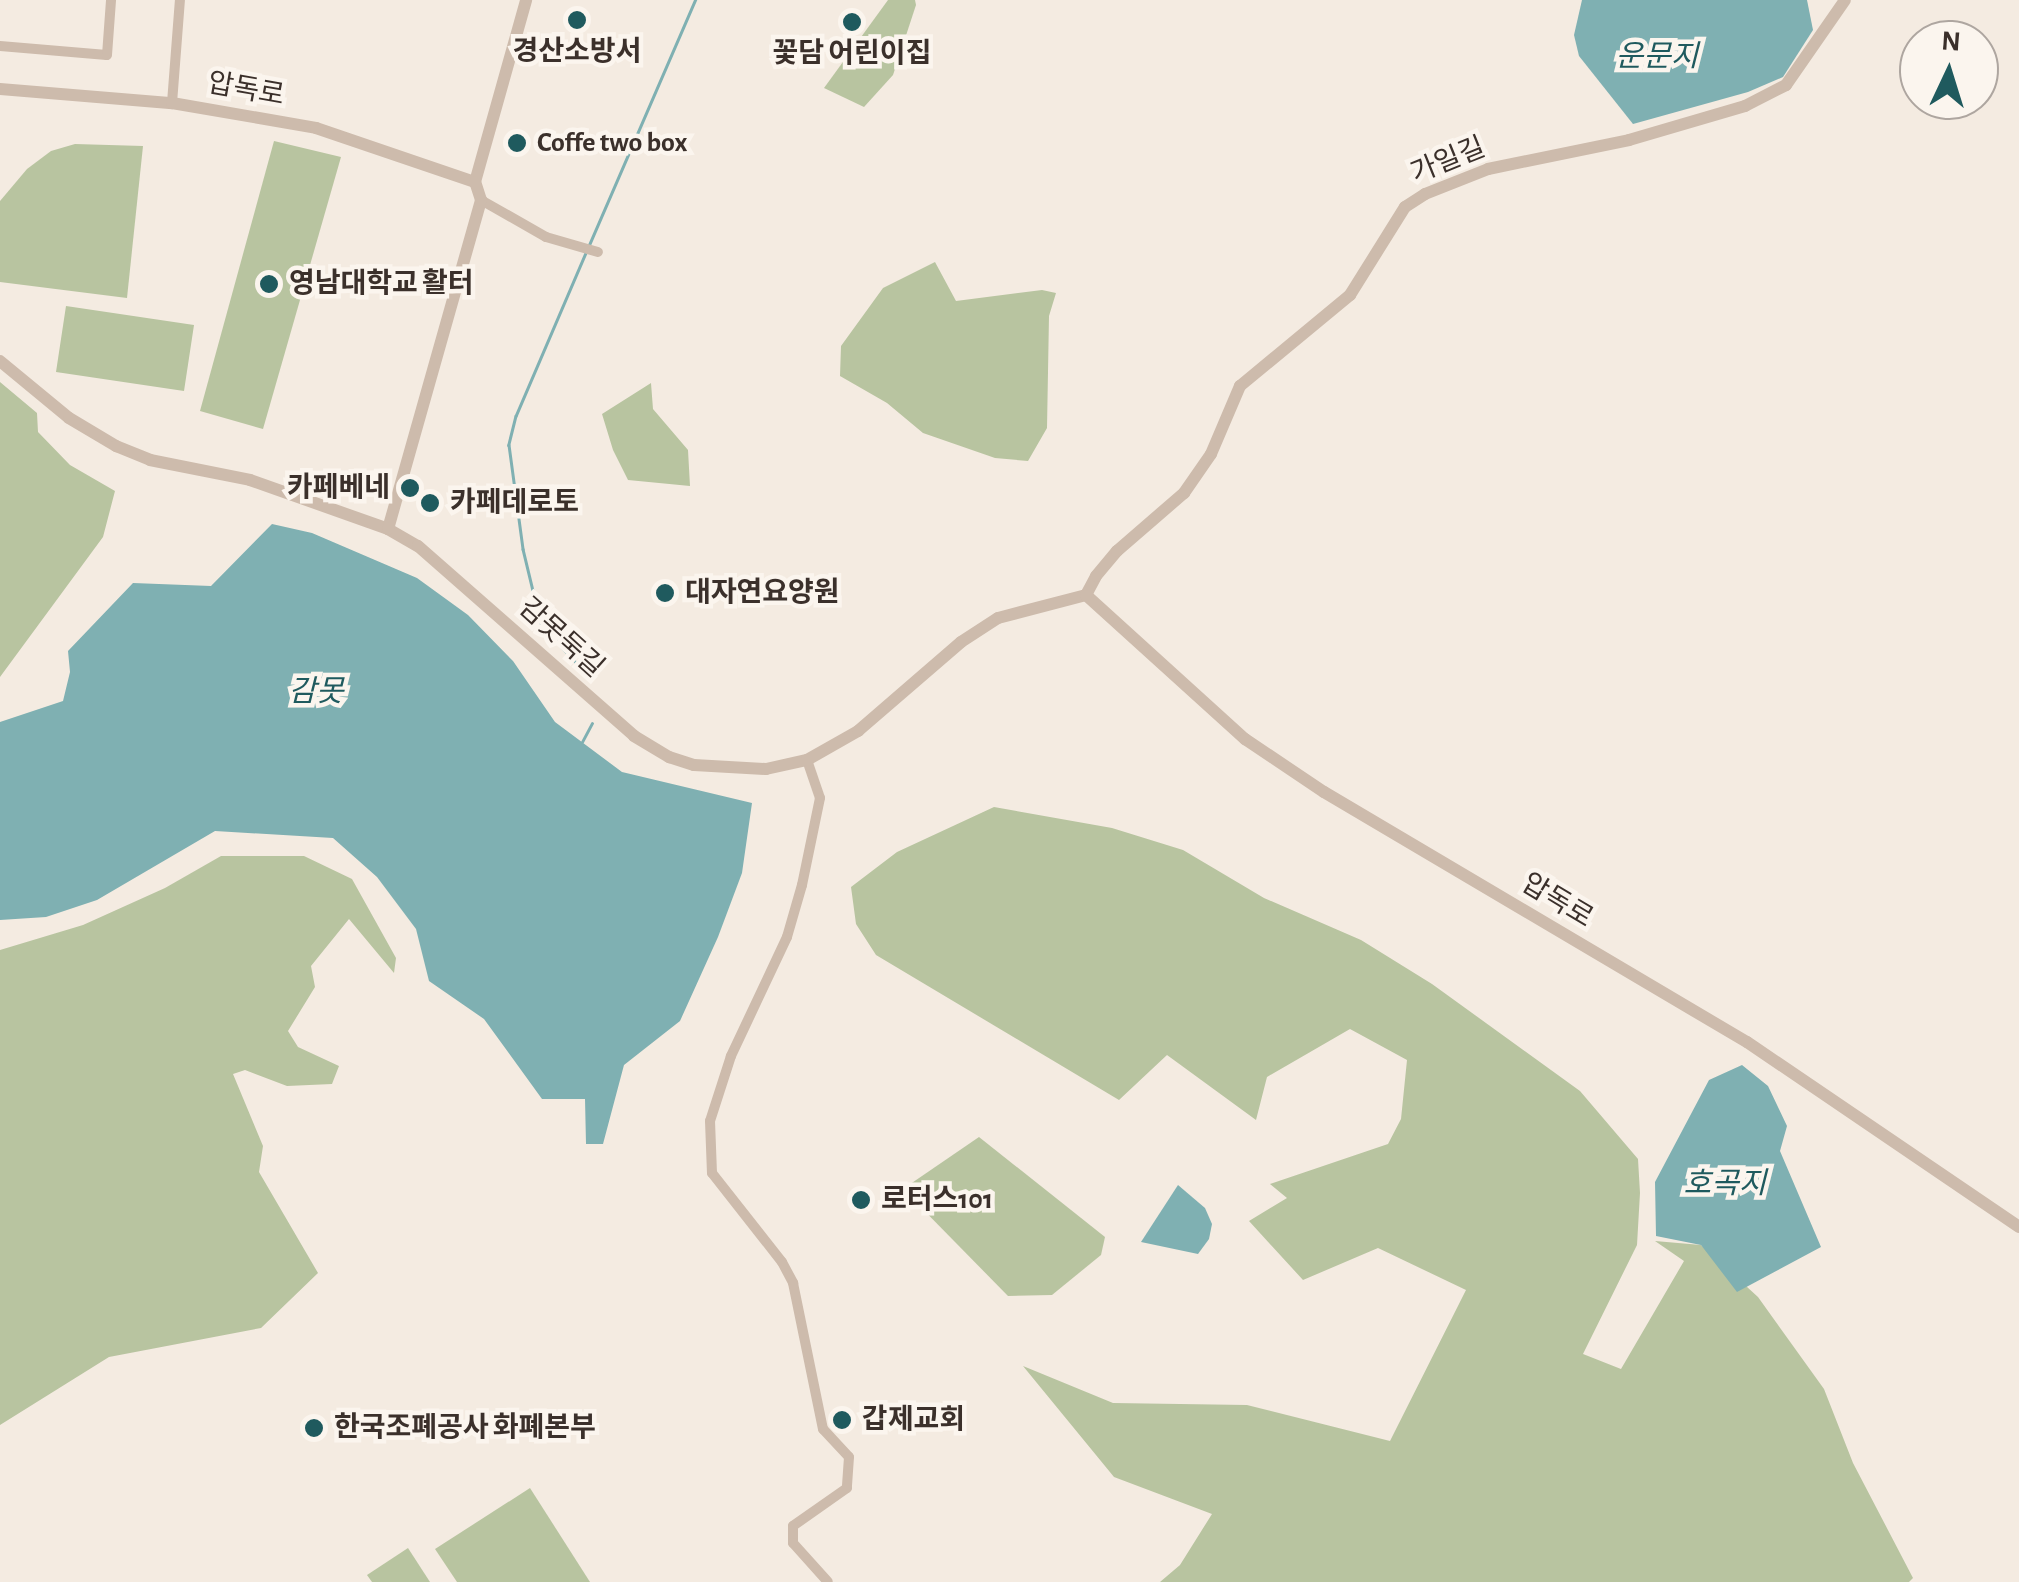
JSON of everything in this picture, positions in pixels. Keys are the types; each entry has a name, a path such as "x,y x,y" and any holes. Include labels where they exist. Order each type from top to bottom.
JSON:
{"street":[{"path":"0,46 106,56 111,0"},
{"path":"172,103 180,0"},
{"path":"388,529 480,200 475,182 526,0"},
{"name":"가일길","path":"1086,595 1117,552 1184,492 1211,454 1240,386 1350,296 1404,207 1424,194 1488,169 1629,140 1745,106 1786,85 1845,0"},
{"name":"압독로","path":"0,89 172,103 316,128 475,182"},
{"path":"480,200 546,236 598,252"},
{"name":"감못둑길","path":"0,361 68,418 116,446 150,460 250,480 388,529 441,562 602,710 669,758 721,770 766,769 807,760 858,731 961,642 998,618 1086,595"},
{"name":"압독로","path":"1086,595 1245,739 1324,792 1747,1042 2019,1227"},
{"path":"807,760 820,798 802,885 788,937 732,1056 710,1121 712,1173 782,1262 792,1284 823,1429 849,1457 847,1488 793,1526 792,1543 828,1582"}],"green space":[{"path":"888,0 915,0 916,5 893,75 864,107 824,88"},
{"name":"영남대학교 활터","path":"274,141 341,157 263,429 200,411"},
{"path":"75,144 143,146 127,298 0,282 0,201 27,169 51,151"},
{"path":"935,262 956,301 1042,290 1056,293 1049,316 1047,428 1028,461 995,458 923,433 887,403 840,376 841,346 883,288"},
{"path":"66,306 194,325 184,391 56,372"},
{"path":"0,382 37,413 38,432 70,465 115,491 103,537 0,677"},
{"path":"651,383 653,409 688,450 690,486 628,480 613,450 602,414"},
{"path":"994,807 1112,828 1183,850 1264,898 1361,940 1432,984 1580,1091 1638,1159 1640,1193 1637,1245 1583,1354 1621,1369 1684,1261 1655,1241 1701,1245 1758,1297 1824,1389 1853,1463 1913,1578 1909,1582 1160,1582 1180,1565 1212,1514 1114,1477 1023,1366 1113,1403 1247,1405 1390,1441 1466,1290 1378,1248 1303,1280 1249,1221 1287,1198 1270,1184 1388,1144 1401,1119 1407,1060 1350,1029 1267,1077 1256,1120 1167,1055 1119,1100 876,955 856,924 851,887 897,852"},
{"path":"221,856 304,856 352,879 396,958 394,973 349,919 311,966 315,987 288,1031 298,1047 339,1066 332,1084 287,1086 245,1070 233,1074 263,1146 259,1172 318,1273 261,1328 109,1357 0,1425 0,950 83,925 165,888"},
{"path":"979,1137 1105,1237 1101,1255 1052,1295 1008,1296 903,1189"},
{"path":"530,1488 590,1582 457,1582 435,1549"},
{"path":"408,1548 430,1582 372,1582 367,1575"}],"water":[{"name":"운문지","path":"1582,0 1807,0 1813,30 1783,77 1748,92 1633,124 1579,56 1574,35"},
{"name":"감못","path":"272,524 312,533 417,578 468,615 513,661 555,722 622,772 752,803 742,873 718,937 680,1021 624,1065 603,1144 586,1144 585,1099 542,1099 484,1019 429,981 416,929 377,877 333,838 215,831 97,900 46,917 0,920 0,722 63,701 70,672 68,651 133,583 211,586"},
{"name":"호곡지","path":"1742,1065 1768,1086 1787,1126 1780,1151 1821,1247 1737,1292 1701,1245 1656,1236 1655,1182 1709,1080"},
{"path":"1178,1185 1205,1208 1212,1224 1209,1239 1198,1254 1141,1242"}],"waterway":[{"path":"589,245 695,0"},
{"path":"586,253 516,416 509,445 523,549 541,624 590,678"},
{"path":"582,742 592,723"}],"place":[{"name":"경산소방서","path":"577,20"},
{"name":"꽃담 어린이집","path":"852,22"},
{"name":"Coffe two box","path":"517,143"},
{"name":"영남대학교 활터","path":"269,284"},
{"name":"카페베네","path":"410,488"},
{"name":"카페데로토","path":"430,503"},
{"name":"대자연요양원","path":"665,593"},
{"name":"로터스101","path":"861,1200"},
{"name":"갑제교회","path":"842,1420"},
{"name":"한국조폐공사 화폐본부","path":"314,1428"}]}
